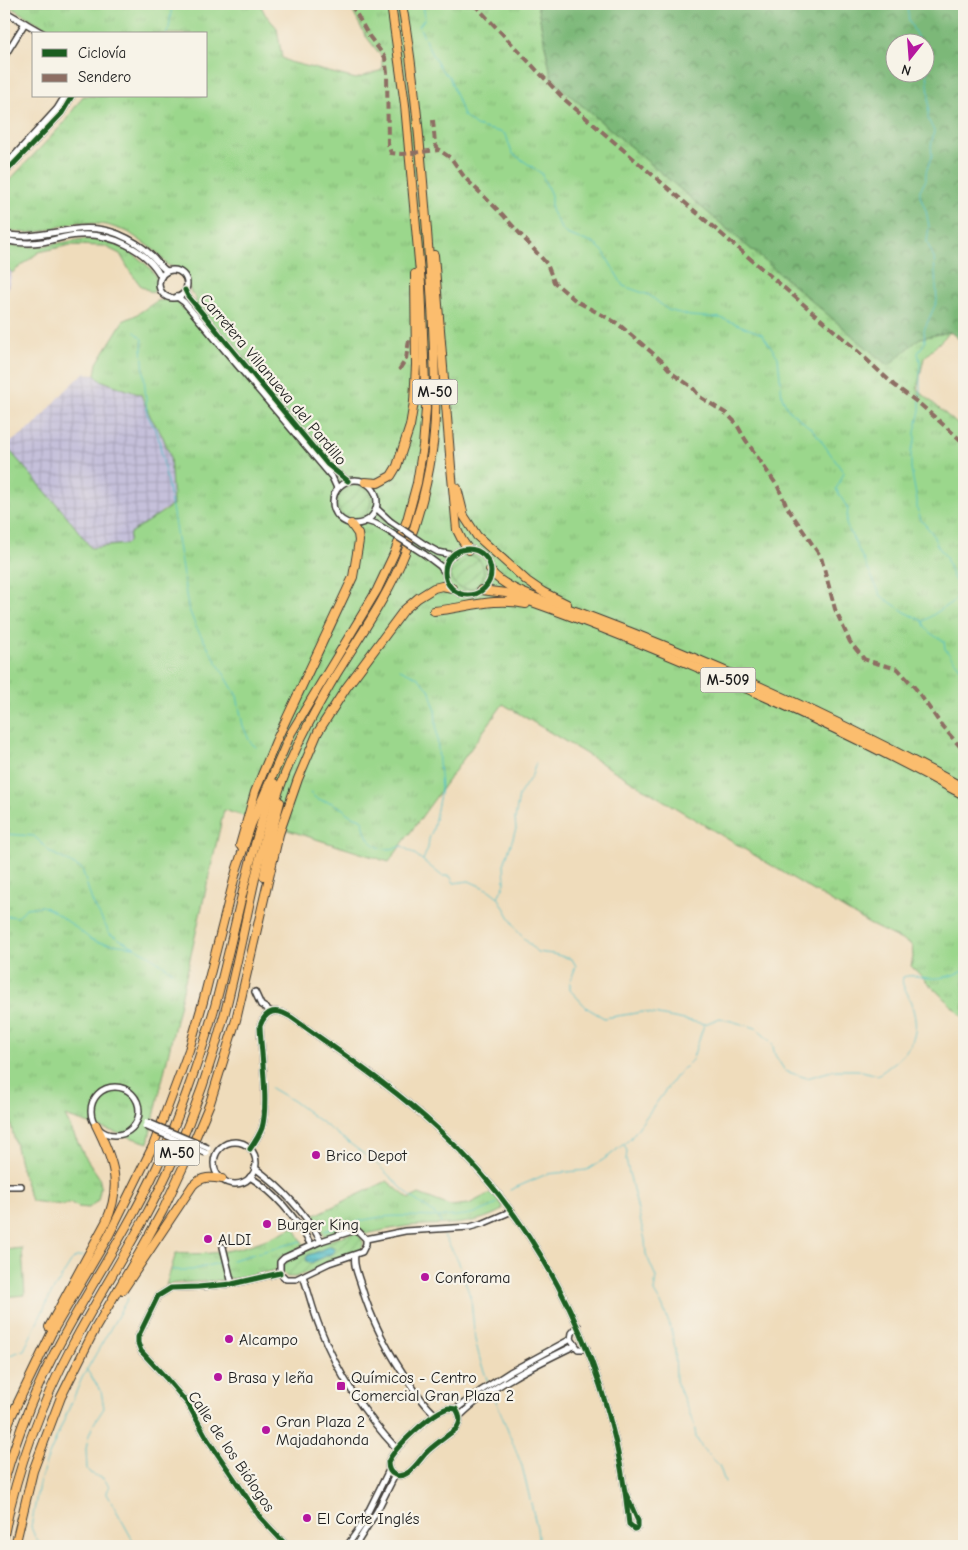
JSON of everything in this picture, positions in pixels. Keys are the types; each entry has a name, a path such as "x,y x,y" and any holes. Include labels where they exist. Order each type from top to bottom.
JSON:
{"highway":[{"name":"M-50","path":"4,1482 23,1423 40,1382 61,1340 142,1197 164,1152 188,1091 215,1005 258,828 274,783 308,706 377,590 407,520 417,483 426,410 421,284 405,105 392,4"},
{"name":"M-50","path":"4,1535 34,1426 72,1345 154,1202 199,1096 213,1057 226,1009 266,830 283,778 335,676 386,594 403,558 416,523 427,484 435,419 432,292 422,161 402,4"},
{"path":"422,161 431,221 457,530 469,550"},
{"path":"365,482 384,482 394,472 406,442 414,402 416,281 410,198 411,172"},
{"path":"451,467 464,516 469,526 477,536 527,581 562,602 668,645 707,664"},
{"path":"224,917 234,868 255,792 290,711 353,577 359,541 358,534 351,524"},
{"name":"M-509","path":"490,570 500,581 513,589 595,619 707,664 857,732 964,788"},
{"path":"15,1546 33,1471 65,1389 95,1329 146,1242 184,1165 210,1103 224,1062 251,957 279,834 298,778 328,714 404,610 434,588 442,586 452,588"},
{"name":"M-509","path":"482,590 506,593 658,650 859,739 964,795"},
{"path":"434,611 509,601 578,619"},
{"path":"10,1419 51,1334 109,1234 153,1146 189,1050 237,868 251,825 291,733 308,706"},
{"path":"251,957 272,832 297,750"},
{"path":"4,1437 25,1378 37,1352 70,1286 106,1222 113,1205 115,1188 113,1164 96,1125"},
{"path":"65,1389 124,1289 193,1184 203,1178 222,1179"}],"street":[{"path":"4,11 41,32"},
{"path":"4,57 25,23"},
{"path":"4,167 57,109 64,98"},
{"path":"4,174 62,113 71,98"},
{"path":"5,236 25,237 79,228 97,228 118,234 151,254 163,269 183,274 186,279 185,290 177,297 171,298 166,296 159,287 161,277 168,271"},
{"path":"5,236 24,243 42,242 79,234 96,235 116,240 147,259 161,277"},
{"name":"Carretera Villanueva del Pardillo","path":"185,290 219,335 327,464 348,481"},
{"name":"Carretera Villanueva del Pardillo","path":"177,297 184,302 332,477 337,488"},
{"path":"366,521 376,508 374,490 365,482 359,480 348,481 337,488 332,499 334,511 338,517 351,524 366,521 385,529 440,566 452,588"},
{"path":"376,508 390,521 427,546 438,552 452,555"},
{"path":"444,573 452,555 469,550"},
{"name":"M-509","path":"469,550 481,554 485,558 490,570"},
{"path":"482,590 490,578 490,570"},
{"name":"M-509","path":"452,588 465,595 472,595 482,590"},
{"path":"255,992 262,1005 272,1012 284,1012 412,1106 462,1152 512,1211 554,1277 587,1349 604,1397 616,1441 626,1494 629,1524 635,1529 638,1527 638,1521 626,1494"},
{"path":"250,1148 258,1138 265,1109 260,1026 262,1019 272,1012"},
{"path":"110,1088 124,1089 138,1103 138,1117 134,1125 122,1134 114,1135 107,1133 96,1125 91,1112 94,1099 104,1090 110,1088"},
{"path":"138,1117 146,1124 207,1150 219,1150"},
{"path":"134,1125 146,1124"},
{"path":"207,1150 215,1160 217,1172 222,1179 235,1184 246,1181 256,1168 255,1158 250,1148 234,1142 219,1150 215,1160"},
{"path":"256,1168 278,1185 292,1200 304,1214 321,1241"},
{"path":"250,1177 286,1207 311,1245"},
{"path":"4,1186 21,1186"},
{"path":"366,1238 405,1230 470,1227 512,1211"},
{"path":"352,1231 358,1231 366,1238 364,1249 355,1255 329,1263 291,1280 286,1279 280,1273 280,1262 311,1245 352,1231"},
{"path":"223,1247 232,1284"},
{"path":"355,1255 354,1264 362,1291 383,1342 428,1409 435,1414"},
{"name":"Calle de los Biólogos","path":"280,1273 232,1284 171,1288 164,1291 158,1296 138,1337 138,1343 141,1352 188,1404 208,1440 260,1517 287,1546"},
{"path":"303,1276 319,1326 337,1368 357,1400 397,1449"},
{"path":"578,1326 572,1333 571,1339 574,1346 578,1349 587,1349"},
{"path":"456,1410 510,1372 571,1339"},
{"path":"460,1416 485,1396 513,1378 542,1361 574,1346"},
{"path":"347,1546 361,1526 389,1470 388,1462 397,1449 442,1409 456,1410 460,1416 456,1429 427,1452 406,1474 395,1475 389,1470"},
{"path":"355,1546 377,1511 395,1475"}],"shaded area":[{"path":"4,264 12,273 5,299 6,303 4,303"},
{"path":"84,373 95,375 100,380 141,395 151,418 163,437 170,456 173,505 162,511 129,542 120,546 91,548 66,515 5,446 34,426 64,392"}],"green space":[{"path":"5,4 260,4 265,14 277,28 282,58 290,62 356,79 382,70 382,57 365,35 349,4 537,4 552,80 888,365 920,338 950,332 924,358 917,389 964,430 964,1018 911,966 913,957 912,945 869,924 503,704 389,862 224,810 148,1143 65,1116 84,1155 99,1177 101,1186 98,1200 89,1208 78,1207 71,1203 63,1205 31,1201 4,1096 4,444 66,515 91,548 126,544 129,542 130,533 173,505 170,456 163,437 151,418 141,395 100,380 95,375 97,363 123,321 157,301 176,301 184,310 197,300 190,291 189,280 183,270 167,265 158,253 128,232 107,225 78,222 39,232 27,233 4,230 4,186 63,124 82,98 208,98 208,32 54,32"},
{"path":"537,4 964,4 964,343 950,332 920,338 888,366 552,80"},
{"path":"83,239 103,241 115,245 143,262 154,273 157,280 153,293 141,286 120,254 104,246 70,245 39,252 12,273 4,264 4,245 36,247"},
{"path":"354,485 361,486 366,490 370,495 370,509 366,514 361,518 354,519 347,518 342,514 338,509 337,502 338,495 342,490 347,486"},
{"path":"467,555 474,556 479,560 483,565 483,579 479,584 474,588 467,589 460,588 455,584 451,579 450,572 451,565 455,560 460,556"},
{"path":"387,1181 409,1199 419,1194 450,1206 469,1204 492,1192 503,1206 502,1210 479,1220 408,1226 366,1234 356,1229 351,1229 324,1236 313,1216"},
{"path":"294,1227 304,1245 281,1257 275,1270 236,1279 227,1278 225,1280 166,1285 176,1253 208,1253 237,1249 265,1240"},
{"path":"352,1233 358,1234 362,1240 363,1245 359,1251 296,1277 287,1277 282,1271 286,1260 321,1243"},
{"path":"22,1248 25,1295 4,1297 4,1250"}],"water":[{"path":"330,1246 335,1248 333,1253 311,1263 306,1261 307,1256"}],"waterway":[{"path":"167,32 172,4"},
{"path":"423,4 425,18 419,26 430,51 443,72 449,76 463,115 476,126 506,135 512,153 541,173 551,195 551,210 566,234 595,244 603,251 623,286 649,295 668,310 690,316 721,318 762,334 778,357 782,397 788,409 815,432 844,473 836,489 848,509 846,524 881,596 923,621 924,625 934,636 944,641 945,649 964,672"},
{"path":"904,4 907,7 909,21 915,32"},
{"path":"924,621 955,600 960,593 946,557 937,545 932,533 921,520 917,509 911,469 911,451 915,441 920,410 920,361 918,353 925,342 924,330 937,301 934,258 927,242 929,226 920,196 920,190 926,180 926,172 932,155 931,147 934,131 928,119 928,82"},
{"path":"135,332 143,339 147,414 158,435 188,607 196,627 237,696 243,726 250,742 256,747"},
{"path":"400,669 417,677 429,689 435,709 441,789 433,829 423,860"},
{"path":"498,897 505,883 504,864 516,829 515,819 519,795 532,775 536,763"},
{"path":"310,793 318,800 330,802 348,814 363,820 364,828 370,841 380,848 386,849 402,846 442,876 450,876 454,883 469,881 489,890 498,897 518,932 537,952 572,959 576,966 570,982 570,990 587,1008 604,1018 643,1012 705,1024"},
{"path":"4,834 34,836 50,852 82,869 92,901 110,934 147,954 172,971"},
{"path":"4,919 9,916 18,917 26,908 42,906 51,910 97,942 134,947"},
{"path":"705,1024 720,1018 756,1028 772,1043 775,1055 785,1071 807,1078 835,1070 858,1070 878,1075 907,1050 915,1032 913,1009 903,984 903,977 937,978 951,976 964,971"},
{"path":"510,1190 547,1174 587,1170 609,1156 630,1139 676,1076 692,1060 704,1025"},
{"path":"271,1088 293,1101 376,1163 410,1196 436,1215"},
{"path":"624,1144 645,1240 646,1254 656,1277 654,1292 663,1307 671,1329 675,1348 676,1381 694,1424 696,1437 702,1448 719,1465 725,1482"},
{"path":"325,1231 338,1226 381,1217 441,1217 472,1214 485,1210 497,1203"},
{"path":"439,1217 441,1224"},
{"path":"444,1236 458,1260 471,1299 475,1340 488,1382"},
{"path":"232,1260 301,1241"},
{"path":"4,1353 7,1356 24,1350 51,1294 71,1262 76,1257 83,1256"},
{"path":"172,1270 192,1270 222,1262"},
{"path":"42,1546 35,1537 31,1527 39,1484 47,1460 82,1378 128,1298"},
{"path":"86,1369 101,1391 104,1408 93,1425 88,1438 86,1449 87,1469 90,1473 104,1479 109,1486 106,1492 136,1546"},
{"path":"494,1396 522,1466 537,1528 539,1546"}],"marked path":[{"path":"351,4 369,36 385,57 388,144 391,153 402,154 439,150"},
{"path":"474,4 564,99 852,346 894,385 921,405 964,443"},
{"path":"433,120 435,144 439,150 451,158 465,178 503,215 547,264 554,282 576,301 617,323 662,361 673,374 692,387 700,397 727,414 736,423 778,487 787,507 821,557 835,609 850,642 864,659 898,669 964,751"},
{"path":"399,370 406,359 409,340"}],"cycle path":[{"path":"4,174 62,113 71,98"},
{"path":"185,290 327,464 348,481"},
{"path":"468,549 481,553 487,559 491,572 487,585 481,591 468,595 455,591 449,585 445,572 449,559 455,553 468,549"},
{"path":"250,1149 261,1131 264,1118 265,1092 260,1026 265,1016 277,1011 291,1017 348,1057 438,1129 477,1169 513,1213 543,1260 570,1309 591,1360 608,1414 621,1468 629,1524 635,1529 638,1527 638,1521 626,1494"},
{"path":"280,1273 232,1284 171,1288 158,1296 138,1337 138,1343 141,1351 188,1404 208,1440 260,1517 287,1546"},
{"path":"449,1408 456,1409 459,1415 460,1422 456,1429 428,1451 414,1468 400,1476 391,1473 388,1462 398,1448 425,1422 449,1408"}],"place":[{"name":"Brico Depot","path":"316,1155"},
{"name":"Burger King","path":"267,1224"},
{"name":"ALDI","path":"208,1239"},
{"name":"Conforama","path":"425,1277"},
{"name":"Alcampo","path":"229,1339"},
{"name":"Brasa y leña","path":"218,1377"},
{"name":"Químicos - Centro Comercial Gran Plaza 2","path":"341,1386"},
{"name":"Gran Plaza 2 Majadahonda","path":"266,1430"},
{"name":"El Corte Inglés","path":"307,1518"}]}
